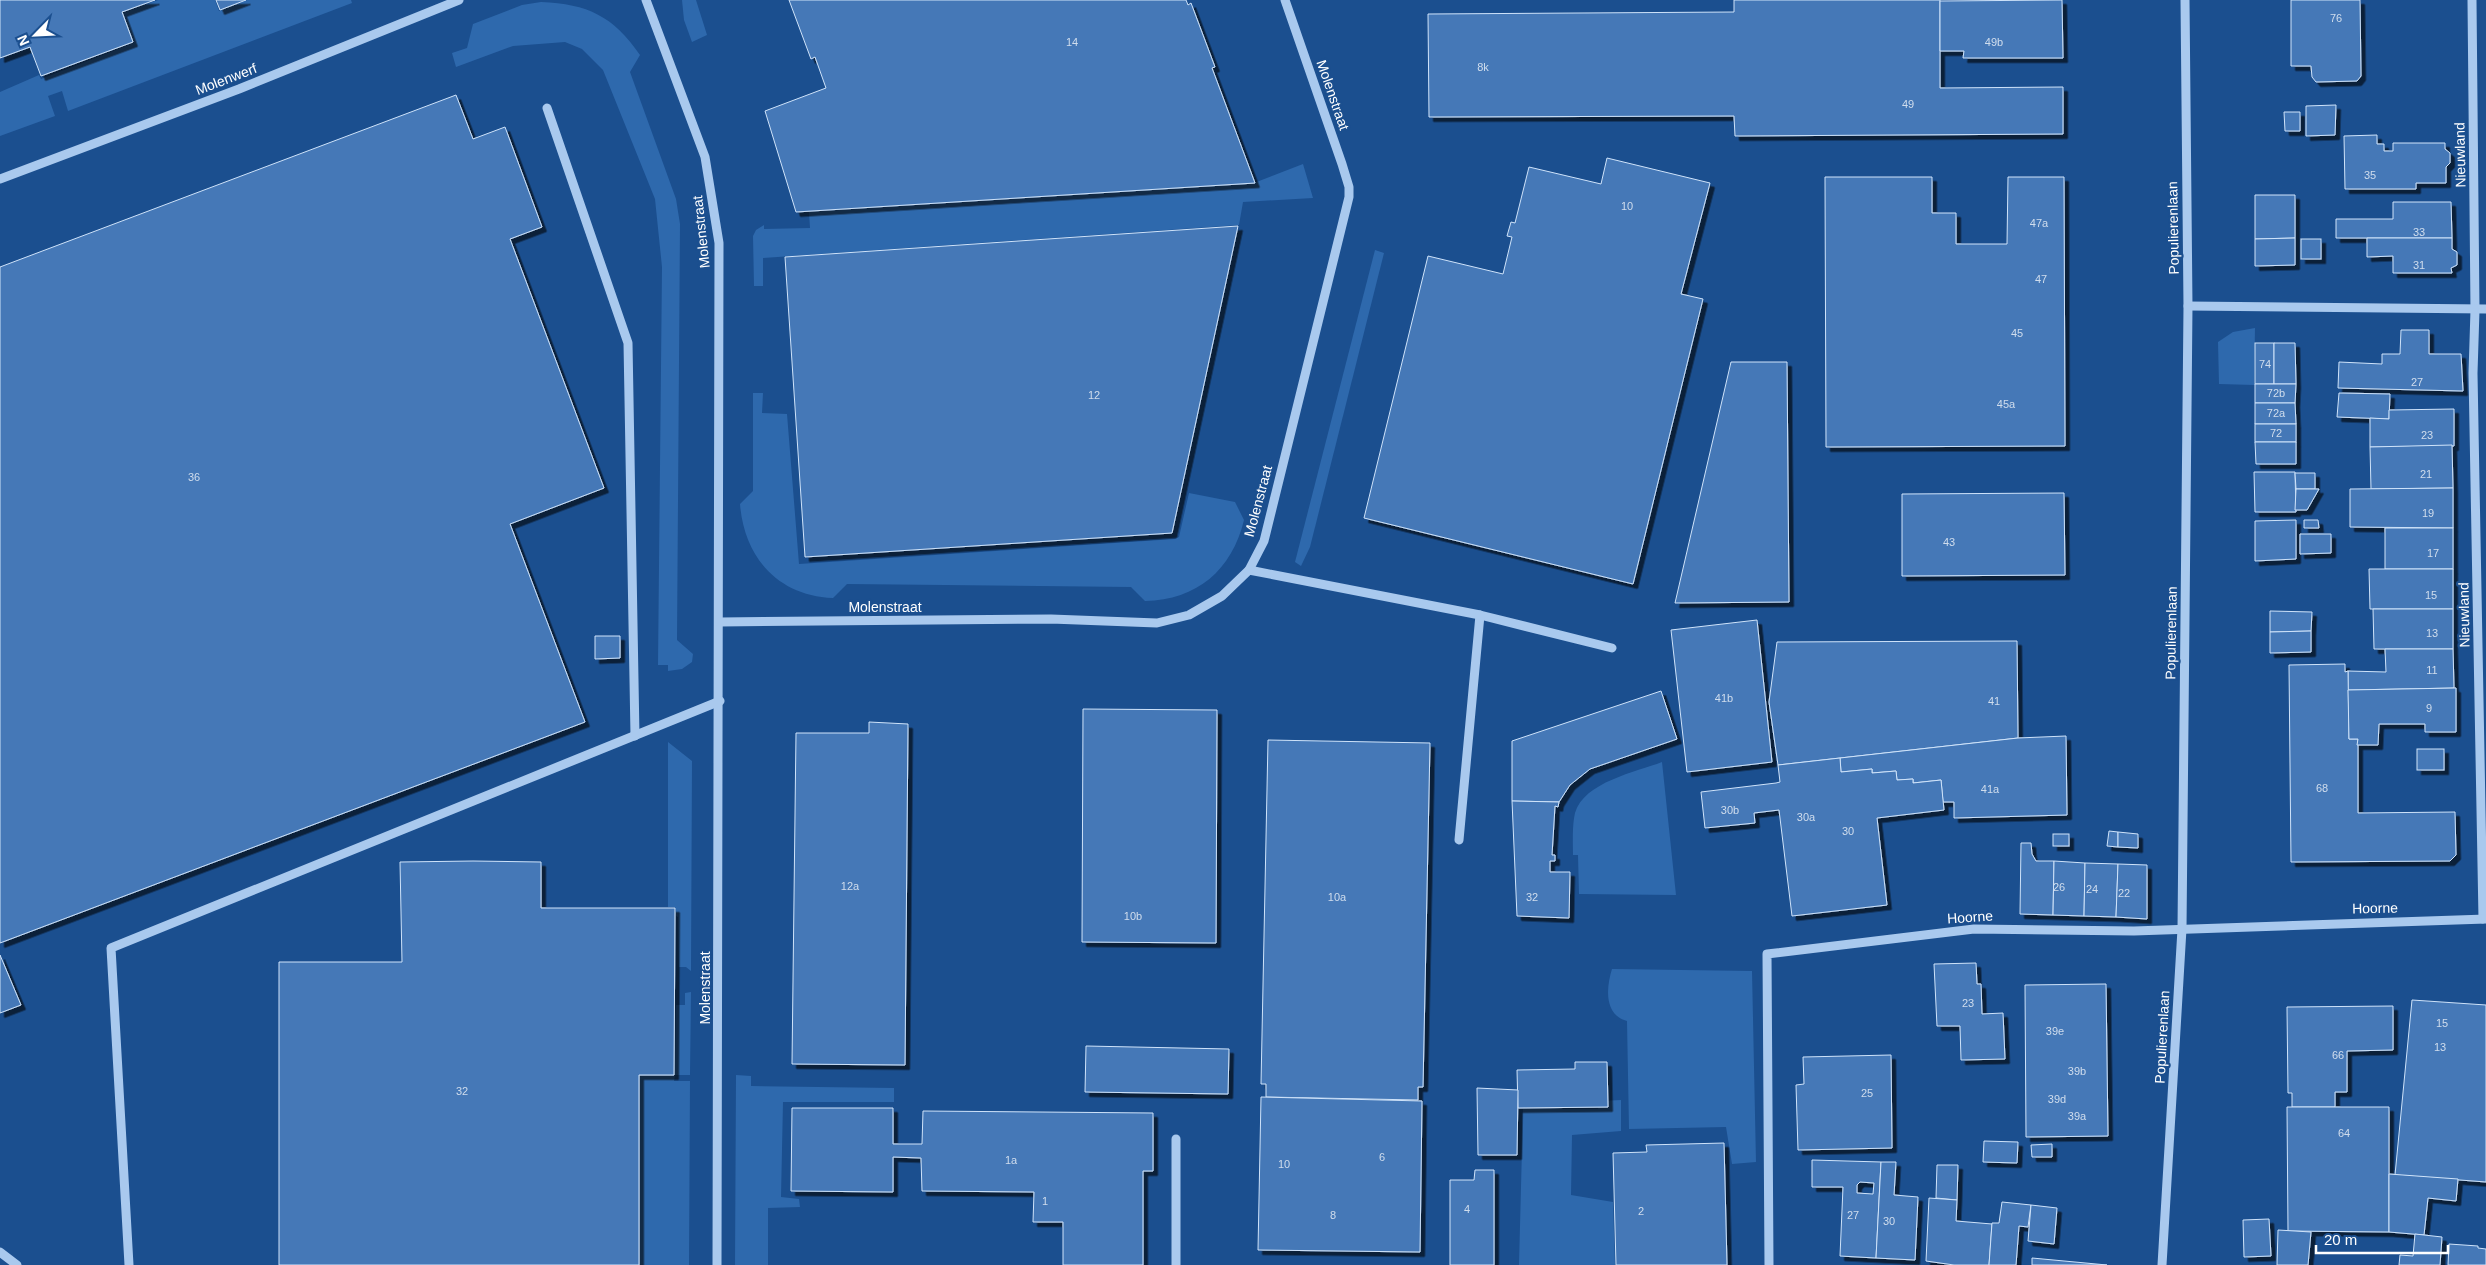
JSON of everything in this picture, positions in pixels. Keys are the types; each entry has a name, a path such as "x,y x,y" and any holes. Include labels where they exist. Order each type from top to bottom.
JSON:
{"street":[{"name":"Molenwerf","path":"0,178 239,89 460,0"},
{"name":"Molenstraat","path":"646,0 705,157 719,244 720,702 717,1265"},
{"name":"Molenstraat","path":"720,622 1051,619 1156,624 1189,615 1222,596 1249,570 1264,541 1350,187 1285,0"},
{"name":"Populierenlaan","path":"2162,1265 2182,929 2188,306 2185,0"},
{"name":"Nieuwland","path":"2472,0 2475,310 2473,373 2485,919"},
{"path":"547,108 628,344 635,736"},
{"path":"2188,306 2486,309"},
{"path":"1249,570 1480,615 1612,648"},
{"path":"1459,840 1480,615"},
{"path":"129,1265 111,948 720,702"},
{"name":"Hoorne","path":"1769,1265 1767,954 1974,929 2102,929 2134,931 2485,919"},
{"path":"1176,1139 1176,1265"},
{"path":"0,1252 17,1265"}],"shaded area":[{"path":"158,0 215,0 219,11 247,0 351,0 352,3 68,111 62,91 48,96 55,116 0,136 0,92 39,75 41,79 134,43 123,13"},
{"path":"682,0 696,0 707,35 692,42 684,20"},
{"path":"541,2 558,3 586,9 598,15 620,31 640,55 630,72 676,199 680,224 677,640 693,654 692,662 682,669 668,671 668,665 658,665 662,267 655,199 603,70 582,49 565,42 513,46 456,67 452,53 467,48 473,24 522,5"},
{"path":"1303,164 1313,198 1243,202 1239,225 763,258 763,286 754,286 753,236 756,230 764,225 764,229 810,228 809,212 1254,183"},
{"path":"1375,250 1384,253 1310,547 1301,566 1295,562"},
{"path":"2255,328 2254,385 2219,384 2218,342 2233,332"},
{"path":"753,393 763,393 762,413 787,414 799,564 1175,539 1179,537 1189,493 1235,502 1244,520 1231,554 1210,579 1181,595 1164,599 1145,601 1131,587 847,584 833,598 813,596 796,590 780,581 767,570 748,541 740,504 753,491"},
{"path":"668,742 692,761 691,971 686,967 679,967 678,917 676,916 675,907 668,907"},
{"path":"1662,762 1676,895 1579,894 1578,855 1573,855 1573,823 1580,802 1589,793 1612,780"},
{"path":"1612,969 1752,971 1756,1162 1732,1164 1726,1127 1629,1129 1627,1021 1614,1013 1611,1007 1608,992"},
{"path":"691,992 690,1075 675,1075 674,1081 690,1081 689,1265 639,1265 639,1075 675,1074 676,1005 685,1005 685,993"},
{"path":"736,1075 751,1076 751,1086 894,1088 894,1102 783,1102 781,1197 799,1199 800,1207 768,1208 768,1265 735,1265"},
{"path":"1621,1100 1621,1131 1572,1135 1571,1195 1613,1202 1615,1265 1519,1265 1523,1109 1598,1109 1600,1101"}],"building":[{"path":"0,0 155,0 122,12 133,42 41,76 30,47 0,58"},
{"path":"216,0 246,0 220,10"},
{"path":"789,0 1186,0 1188,5 1191,3 1215,67 1212,68 1255,183 796,212 765,111 826,88 815,57 811,59"},
{"path":"1734,0 1940,0 1940,88 2063,87 2063,134 1735,136 1734,116 1429,117 1428,14 1734,12"},
{"path":"2062,0 2063,58 1963,58 1964,51 1940,51 1940,1"},
{"path":"2291,0 2360,0 2361,76 2357,81 2316,82 2312,77 2311,66 2291,66"},
{"path":"456,95 473,139 505,127 542,227 510,239 604,488 510,524 585,722 0,943 0,267"},
{"path":"2336,105 2335,135 2306,136 2306,106"},
{"path":"2284,112 2300,112 2300,131 2285,131"},
{"path":"2377,135 2377,144 2384,144 2384,151 2393,151 2393,143 2445,143 2445,149 2450,153 2450,163 2446,167 2446,183 2416,183 2416,189 2345,189 2344,136"},
{"path":"1607,158 1710,183 1681,294 1703,299 1633,584 1364,518 1428,256 1503,274 1512,237 1507,236 1511,222 1515,223 1529,167 1601,184"},
{"path":"1825,177 1932,177 1932,213 1956,213 1956,244 2007,244 2008,177 2064,177 2065,446 1826,447"},
{"path":"2255,195 2295,195 2295,238 2255,239"},
{"path":"2393,202 2451,202 2452,238 2336,238 2336,219 2393,219"},
{"path":"1238,226 1172,533 805,557 785,257"},
{"path":"2295,238 2295,265 2255,266 2255,239"},
{"path":"2367,238 2452,238 2452,249 2457,252 2457,265 2451,268 2452,273 2393,273 2393,256 2367,257"},
{"path":"2301,239 2321,239 2321,259 2301,259"},
{"path":"2401,330 2429,330 2429,354 2461,354 2463,391 2338,388 2339,362 2382,364 2382,354 2400,354"},
{"path":"2255,343 2274,343 2274,384 2255,384"},
{"path":"2274,343 2295,343 2296,384 2274,384"},
{"path":"1731,362 1787,362 1789,602 1675,603"},
{"path":"2255,384 2296,384 2295,403 2255,403"},
{"path":"2339,393 2390,394 2389,419 2337,417"},
{"path":"2255,403 2295,403 2296,424 2255,424"},
{"path":"2454,409 2454,446 2370,447 2370,418 2389,419 2389,410"},
{"path":"2255,424 2296,424 2296,442 2255,442"},
{"path":"2255,442 2296,442 2296,464 2256,464"},
{"path":"2452,445 2453,488 2371,489 2370,447"},
{"path":"2254,472 2295,472 2296,512 2255,512"},
{"path":"2295,473 2315,473 2315,489 2296,489"},
{"path":"2453,488 2453,528 2350,527 2350,489"},
{"path":"2296,489 2319,489 2307,510 2295,510"},
{"path":"2064,493 2065,575 1902,576 1902,494"},
{"path":"2296,520 2296,559 2255,561 2255,521"},
{"path":"2304,520 2318,520 2319,528 2304,528"},
{"path":"2385,528 2453,528 2453,569 2385,569"},
{"path":"2300,534 2331,534 2331,553 2300,554"},
{"path":"2369,569 2453,569 2453,609 2370,609"},
{"path":"2373,609 2453,609 2453,649 2374,649"},
{"path":"2270,611 2312,612 2311,631 2270,632"},
{"path":"1757,620 1772,762 1687,772 1671,630"},
{"path":"2311,631 2311,652 2270,653 2270,632"},
{"path":"595,636 620,636 620,658 595,659"},
{"path":"2017,641 2018,738 1778,765 1769,702 1777,642"},
{"path":"2385,649 2453,649 2454,688 2348,690 2348,671 2386,672"},
{"path":"2345,664 2345,672 2348,671 2349,739 2358,739 2358,813 2455,812 2456,855 2450,861 2291,862 2289,665"},
{"path":"2456,688 2456,732 2425,732 2425,724 2379,724 2378,745 2357,745 2358,739 2349,739 2348,690"},
{"path":"1661,691 1677,739 1590,769 1570,785 1559,802 1512,801 1512,741"},
{"path":"1083,709 1217,710 1216,943 1082,942"},
{"path":"869,722 908,724 905,1065 792,1064 796,733 869,733"},
{"path":"2066,736 2067,815 1954,818 1954,802 1943,802 1941,780 1913,783 1913,779 1897,780 1896,771 1872,773 1872,769 1841,772 1840,758 2018,738"},
{"path":"1268,740 1430,743 1423,1087 1418,1087 1418,1100 1266,1097 1266,1084 1261,1084"},
{"path":"2417,749 2444,749 2444,770 2417,770"},
{"path":"1840,758 1841,772 1872,769 1872,773 1896,771 1897,780 1913,779 1913,783 1941,780 1944,810 1877,818 1887,905 1792,916 1779,810 1754,813 1755,823 1705,828 1701,792 1776,783 1780,782 1778,765"},
{"path":"1512,801 1559,802 1558,807 1555,806 1552,855 1555,855 1555,861 1550,861 1550,872 1570,872 1569,918 1517,916"},
{"path":"2109,831 2118,832 2118,847 2107,846"},
{"path":"2118,832 2138,834 2138,848 2118,847"},
{"path":"2053,834 2069,834 2069,846 2053,846"},
{"path":"2021,843 2031,843 2032,854 2036,861 2054,861 2053,915 2020,914"},
{"path":"2054,861 2085,863 2084,916 2053,915"},
{"path":"400,862 541,862 541,908 675,908 674,1075 639,1075 639,1265 279,1265 279,962 402,962"},
{"path":"2085,863 2118,864 2116,917 2084,916"},
{"path":"2118,864 2147,865 2147,919 2116,917"},
{"path":"0,955 21,1005 0,1013"},
{"path":"1976,963 1977,984 1981,984 1982,1014 2003,1013 2005,1059 1961,1060 1960,1026 1937,1026 1934,964"},
{"path":"2106,984 2108,1136 2026,1137 2025,985"},
{"path":"2412,1000 2486,1005 2486,1182 2395,1175"},
{"path":"2393,1006 2393,1050 2347,1051 2347,1092 2335,1092 2335,1107 2292,1107 2292,1093 2288,1093 2287,1007"},
{"path":"1086,1046 1229,1049 1228,1094 1085,1092"},
{"path":"1891,1055 1892,1148 1798,1150 1796,1085 1804,1084 1803,1057"},
{"path":"1575,1062 1607,1062 1608,1107 1518,1108 1517,1070 1575,1069"},
{"path":"1477,1088 1518,1090 1517,1155 1478,1155"},
{"path":"1261,1097 1422,1101 1420,1252 1258,1250"},
{"path":"2287,1107 2389,1107 2389,1232 2288,1231"},
{"path":"792,1108 893,1108 893,1144 922,1144 923,1111 1153,1113 1153,1171 1143,1171 1143,1265 1063,1265 1063,1222 1033,1222 1034,1192 922,1191 921,1158 893,1157 893,1192 791,1191"},
{"path":"1984,1141 2018,1142 2017,1163 1983,1162"},
{"path":"1724,1143 1727,1265 1616,1265 1613,1153 1647,1152 1646,1145"},
{"path":"2052,1144 2052,1157 2032,1157 2031,1145"},
{"path":"1812,1160 1881,1162 1876,1258 1840,1256 1843,1187 1812,1187","holes":["1860,1182 1874,1183 1873,1194 1857,1193 1857,1185"]},
{"path":"1881,1162 1896,1162 1894,1195 1918,1197 1915,1260 1876,1258"},
{"path":"1937,1165 1958,1165 1957,1200 1936,1198"},
{"path":"1475,1170 1494,1170 1494,1265 1450,1265 1450,1180 1474,1180"},
{"path":"2389,1174 2458,1179 2456,1201 2428,1198 2424,1235 2389,1232"},
{"path":"1929,1198 1957,1200 1956,1221 1992,1224 1989,1265 1954,1265 1926,1261"},
{"path":"2002,1202 2031,1205 2028,1227 2019,1226 2016,1265 1989,1265 1992,1223 1999,1223"},
{"path":"2031,1205 2057,1208 2054,1244 2028,1241"},
{"path":"2269,1219 2271,1256 2244,1257 2243,1220"},
{"path":"2278,1230 2311,1232 2308,1265 2277,1265"},
{"path":"2415,1234 2442,1237 2440,1265 2399,1265 2400,1255 2413,1256"},
{"path":"2449,1244 2478,1246 2478,1248 2486,1249 2486,1265 2448,1265"},
{"path":"2032,1258 2107,1265 2032,1265"}]}
